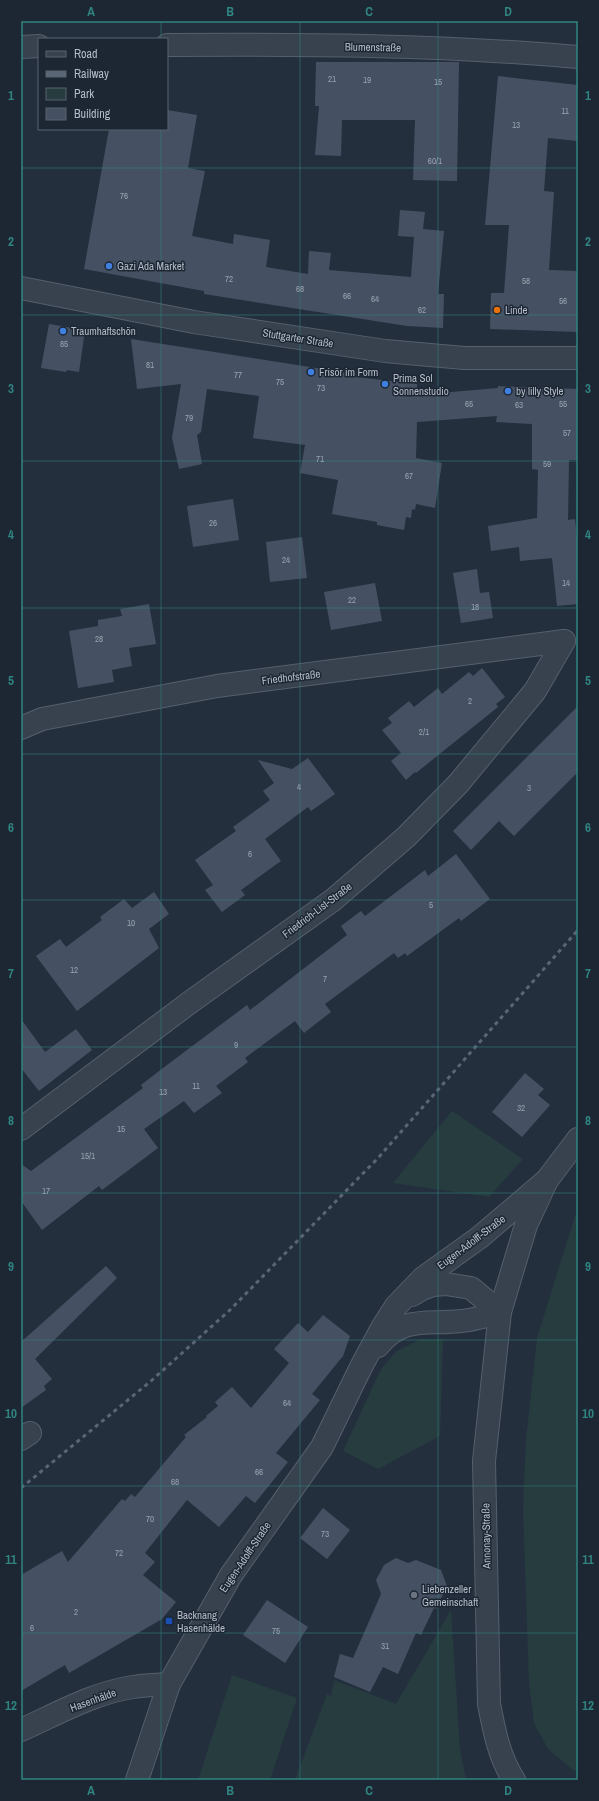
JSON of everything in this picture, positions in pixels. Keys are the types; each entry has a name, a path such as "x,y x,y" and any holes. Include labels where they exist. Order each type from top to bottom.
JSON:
{"street":[{"name":"Blumenstraße","path":"168,45 475,49 578,57"},
{"path":"21,47 38,46"},
{"name":"Stuttgarter Straße","path":"21,288 110,307 194,322 386,351 464,358 578,358"},
{"name":"Friedhofstraße","path":"21,728 42,719 217,686 564,641"},
{"name":"Friedrich-List-Straße","path":"21,1129 189,1003 333,900 406,837 458,784 535,690 564,641"},
{"name":"Eugen-Adolff-Straße","path":"500,1312 526,1225 547,1180 578,1139"},
{"name":"Eugen-Adolff-Straße","path":"137,1780 169,1684 230,1575 322,1447 362,1365 396,1306 423,1278 480,1237 547,1180"},
{"name":"Eugen-Adolff-Straße","path":"396,1306 422,1289 433,1285 446,1284 470,1288 500,1312"},
{"name":"Eugen-Adolff-Straße","path":"362,1365 379,1344 400,1327 425,1321 461,1321 500,1312"},
{"name":"Annonay-Straße","path":"500,1312 484,1461 489,1704 501,1752 514,1780"},
{"name":"Hasenhälde","path":"21,1731 85,1701 105,1694 132,1687 169,1684"}],"green space":[{"path":"452,1111 523,1159 489,1197 393,1183"},
{"path":"575,1216 578,1216 578,1771 573,1770 548,1749 534,1723 529,1682 523,1508 526,1440 537,1338"},
{"path":"421,1339 443,1339 440,1436 378,1469 343,1451 381,1369 397,1351"},
{"path":"451,1610 460,1749 466,1780 295,1780 327,1694 331,1696 334,1680 396,1704"},
{"path":"232,1675 297,1698 270,1780 198,1780"}],"building":[{"path":"316,62 459,62 457,181 413,180 415,120 342,120 341,156 315,155 319,106 315,106"},
{"path":"498,76 578,85 578,141 548,138 544,191 554,192 549,270 578,271 578,332 490,329 491,293 504,293 509,225 485,225"},
{"path":"168,110 197,115 188,168 205,171 192,236 233,244 234,234 270,240 266,267 308,274 309,251 331,253 329,270 411,277 414,237 398,236 400,210 425,212 423,229 444,231 438,294 444,294 443,328 407,326 204,294 204,291 84,269 109,130 168,130"},
{"path":"49,324 85,330 79,372 67,370 66,372 41,368"},
{"path":"131,339 348,373 347,376 417,384 417,395 498,388 498,386 578,389 578,460 569,460 568,520 575,519 578,547 578,604 557,606 552,558 520,561 519,547 491,551 488,526 537,518 538,470 532,469 532,424 496,422 497,416 417,422 416,458 442,463 435,508 416,504 415,510 412,509 411,518 406,517 404,530 377,525 377,522 332,514 338,480 300,473 305,445 253,438 259,396 207,389 201,432 197,435 202,464 179,469 172,438 181,384 137,389"},
{"path":"233,499 239,540 193,547 187,506"},
{"path":"302,537 307,578 270,582 266,542"},
{"path":"477,569 480,593 489,592 493,618 461,623 453,573"},
{"path":"375,583 382,621 331,630 324,592"},
{"path":"149,604 156,644 129,648 132,666 112,670 114,682 78,688 69,631 98,626 98,620 122,616 120,609"},
{"path":"482,668 505,697 496,704 498,707 406,780 391,761 401,753 382,730 392,723 388,718 409,701 414,707 438,688 442,694 469,672 473,676"},
{"path":"578,706 578,772 514,836 499,821 471,850 453,831"},
{"path":"308,758 335,794 311,811 308,807 265,839 281,861 241,890 245,895 222,912 205,890 213,885 195,860 236,831 233,827 270,800 263,791 274,783 258,760 292,769"},
{"path":"456,854 490,899 461,921 459,918 407,956 405,953 398,958 394,953 325,1004 331,1012 304,1033 295,1021 245,1058 248,1062 216,1086 222,1093 194,1113 184,1101 144,1129 158,1148 102,1190 99,1186 42,1230 21,1201 21,1164 31,1171 143,1088 141,1085 247,1005 250,1010 347,935 341,926 361,911 365,916 425,870 428,876"},
{"path":"154,892 169,914 149,929 159,948 77,1011 36,956 60,939 66,947 102,920 100,917 124,899 132,908"},
{"path":"21,1019 45,1052 76,1029 92,1050 39,1091 21,1068"},
{"path":"525,1073 544,1089 538,1095 550,1105 522,1137 492,1112"},
{"path":"106,1266 117,1278 35,1359 52,1379 44,1386 46,1390 21,1408 21,1342"},
{"path":"323,1315 350,1336 343,1356 312,1394 320,1400 276,1453 288,1462 255,1503 246,1496 219,1527 187,1500 145,1553 155,1562 143,1575 176,1602 162,1619 69,1673 65,1665 21,1691 21,1575 62,1551 68,1562 122,1499 125,1501 131,1494 135,1497 186,1437 184,1435 207,1417 206,1416 218,1406 215,1402 232,1387 251,1408 289,1363 274,1349 298,1323 308,1332"},
{"path":"323,1508 350,1530 327,1559 300,1538"},
{"path":"396,1558 408,1563 416,1560 441,1570 447,1586 421,1635 416,1633 398,1674 383,1667 370,1692 334,1677 340,1654 353,1658 381,1594 376,1580 384,1565"},
{"path":"267,1600 308,1627 285,1663 243,1635"}],"railway":[{"path":"21,1488 151,1381 231,1309 379,1157 578,930"}],"place":[{"name":"Gazi Ada Market","path":"109,266"},
{"name":"Linde","path":"497,310"},
{"name":"Traumhaftschön","path":"63,331"},
{"name":"Frisör im Form","path":"311,372"},
{"name":"Prima Sol Sonnenstudio","path":"385,384"},
{"name":"by lilly Style","path":"508,391"},
{"name":"Liebenzeller Gemeinschaft","path":"414,1595"},
{"name":"Backnang Hasenhälde","path":"169,1621"}]}
